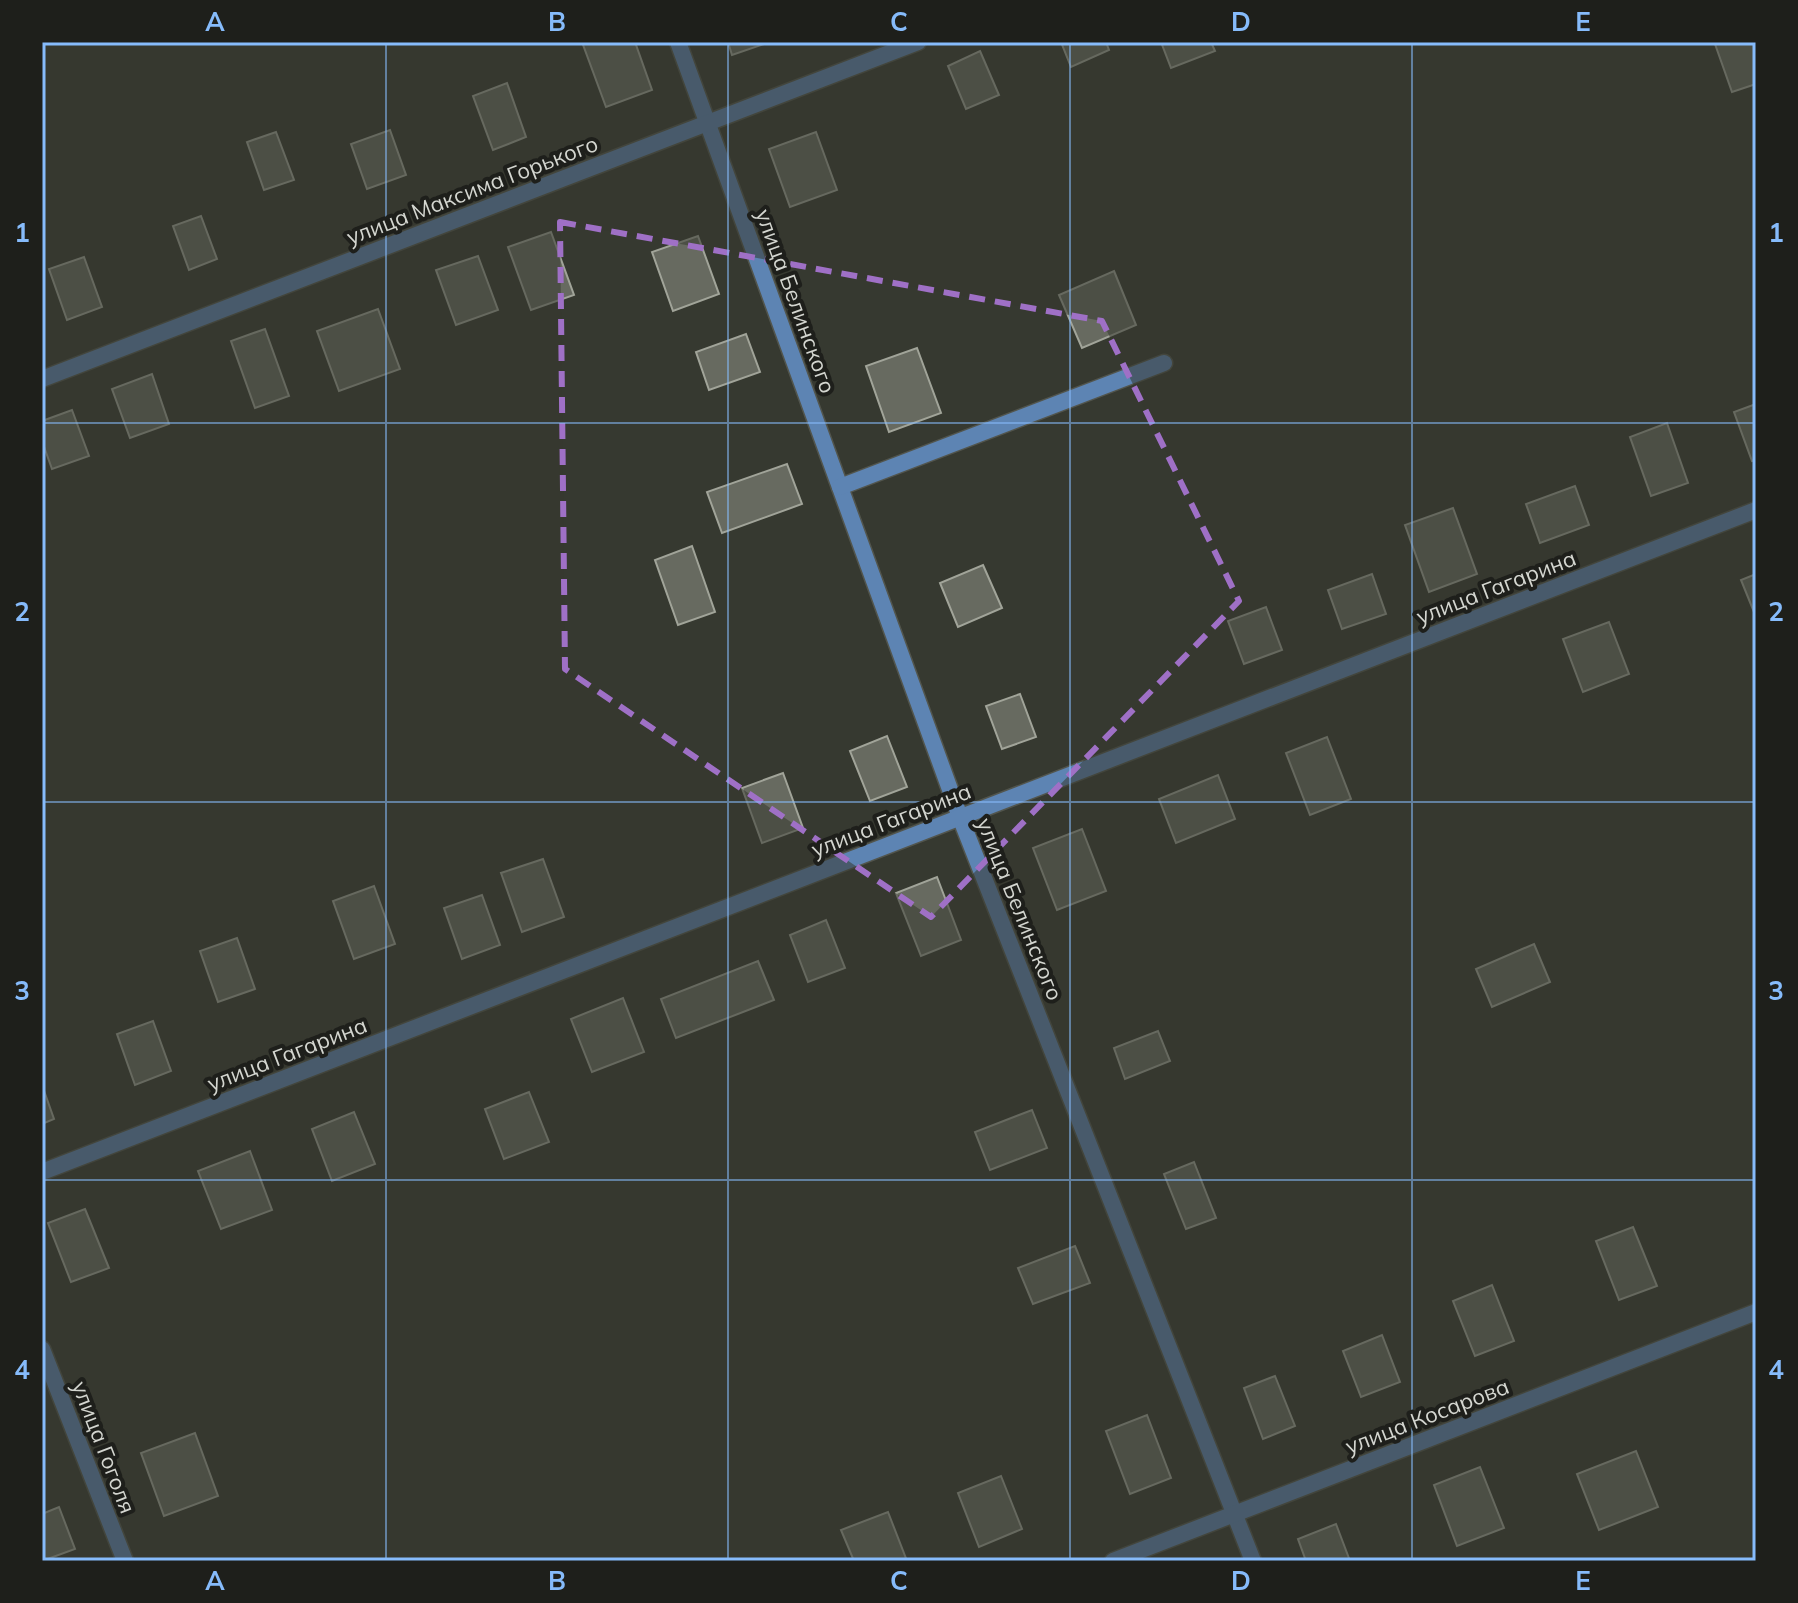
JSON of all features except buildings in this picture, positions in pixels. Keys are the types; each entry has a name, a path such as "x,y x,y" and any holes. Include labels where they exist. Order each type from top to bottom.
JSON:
{"street":[{"name":"улица Белинского","path":"678,42 960,817 1253,1561"},
{"name":"улица Максима Горького","path":"42,379 918,42"},
{"path":"840,487 1164,363"},
{"name":"улица Гагарина","path":"42,1172 1756,510"},
{"name":"улица Косарова","path":"1113,1561 1756,1312"},
{"name":"улица Гоголя","path":"42,1349 125,1561"}],"highlighted area":[{"path":"560,222 1102,321 1239,601 931,917 565,669"}]}
